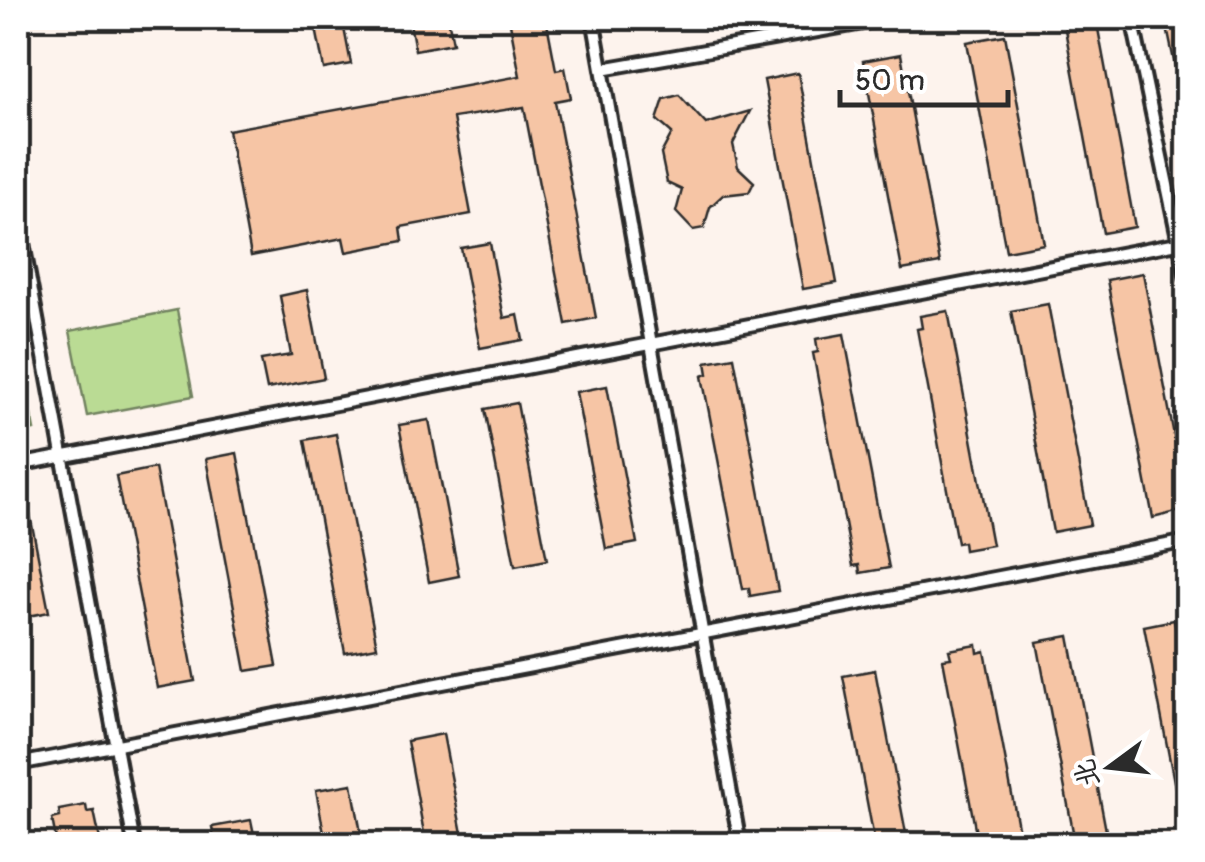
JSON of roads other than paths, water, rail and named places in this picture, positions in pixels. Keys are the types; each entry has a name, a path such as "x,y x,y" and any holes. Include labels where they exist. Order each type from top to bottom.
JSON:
{"lane":[{"path":"592,18 740,844"},
{"path":"602,68 892,18"},
{"path":"1132,18 1182,241 1188,285"},
{"path":"18,216 134,844"},
{"path":"18,465 1182,241"},
{"path":"18,764 1188,541"}]}
